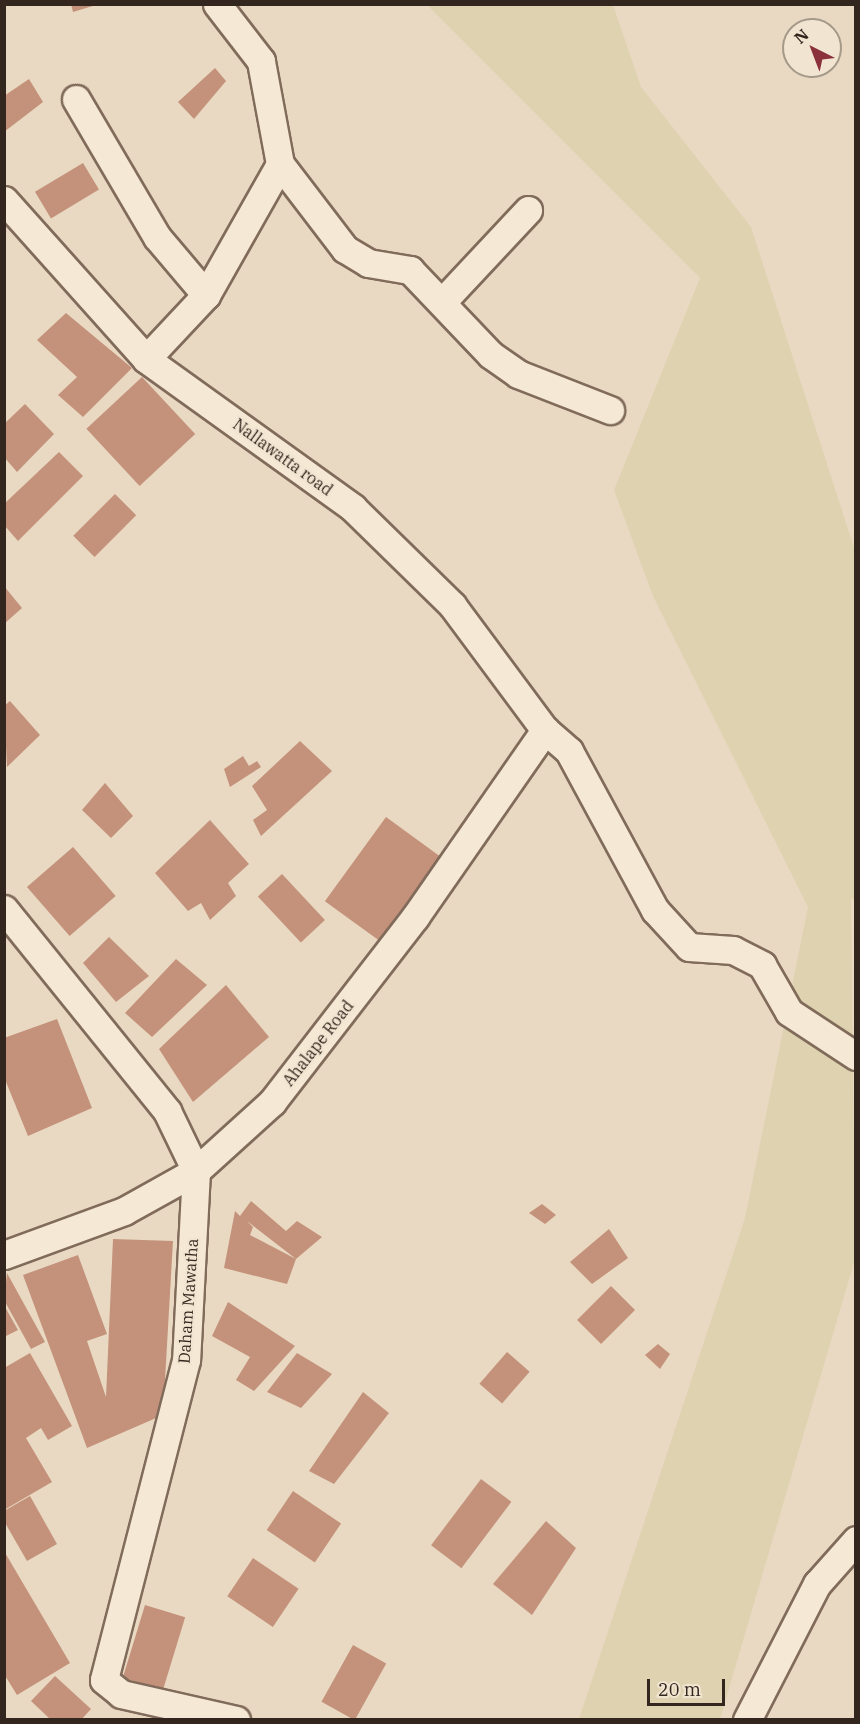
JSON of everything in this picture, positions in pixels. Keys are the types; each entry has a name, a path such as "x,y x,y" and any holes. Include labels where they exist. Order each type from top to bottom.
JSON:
{"street":[{"path":"217,4 261,61 280,164 345,249 368,263 410,270 491,355 518,374 610,410"},
{"path":"76,99 157,237 206,295"},
{"path":"146,359 206,295 280,164"},
{"name":"Nallawatta road","path":"4,200 146,359 353,508 452,605 545,730 569,751 654,910 690,947 733,950 762,965 789,1012 855,1056"},
{"path":"442,302 528,210"},
{"name":"Ahalape Road","path":"4,1255 124,1211 196,1171 272,1102 415,917 545,730"},
{"name":"Daham Mawatha","path":"4,909 167,1111 196,1171 186,1360 104,1680 122,1694 236,1719"},
{"path":"747,1719 817,1584 855,1540"}],"shaded area":[{"path":"427,5 613,5 641,87 751,227 855,551 855,901 851,898 855,1259 720,1719 579,1719 745,1218 808,907 653,596 614,490 700,278"}],"building":[{"path":"71,4 96,4 96,5 73,12"},
{"path":"215,68 226,81 194,119 178,102"},
{"path":"29,79 43,102 4,132 4,96"},
{"path":"83,163 99,190 51,218 35,192"},
{"path":"66,313 132,368 83,417 58,395 77,377 37,340"},
{"path":"142,377 195,434 140,486 86,429"},
{"path":"25,404 54,434 17,472 4,457 4,424"},
{"path":"59,452 83,476 18,541 4,525 4,504"},
{"path":"115,494 136,515 94,557 73,536"},
{"path":"4,586 22,608 4,624"},
{"path":"10,701 40,735 7,767 4,706"},
{"path":"300,741 332,771 261,836 253,820 267,810 252,786"},
{"path":"243,756 249,766 257,761 261,767 230,787 224,769"},
{"path":"105,783 133,816 111,838 82,810"},
{"path":"386,817 440,856 379,941 325,901"},
{"path":"210,820 249,864 228,883 236,896 210,920 201,903 188,911 155,873"},
{"path":"73,847 116,896 70,936 27,887"},
{"path":"282,874 325,920 301,943 258,897"},
{"path":"109,937 149,976 116,1002 83,963"},
{"path":"176,959 207,985 152,1037 125,1013"},
{"path":"226,985 269,1037 193,1102 159,1049"},
{"path":"57,1019 92,1108 28,1136 4,1077 4,1038"},
{"path":"251,1201 286,1231 297,1221 322,1237 296,1259 287,1284 224,1268 235,1211 240,1216","holes":["247,1221 296,1259 250,1235 253,1227"]},
{"path":"542,1204 556,1215 545,1224 529,1213"},
{"path":"609,1229 628,1258 592,1284 570,1262"},
{"path":"113,1239 173,1241 163,1415 87,1448 23,1275 78,1255 107,1334 87,1341 106,1397"},
{"path":"7,1273 45,1342 31,1349 4,1300"},
{"path":"611,1286 635,1310 601,1344 577,1320"},
{"path":"228,1302 295,1346 254,1391 236,1380 250,1357 212,1336"},
{"path":"4,1305 18,1330 4,1337"},
{"path":"658,1344 670,1354 660,1369 645,1355"},
{"path":"507,1352 530,1372 502,1403 479,1384"},
{"path":"30,1353 72,1426 48,1440 41,1428 26,1438 52,1482 4,1510 4,1368"},
{"path":"297,1353 332,1374 301,1408 267,1392"},
{"path":"363,1392 389,1413 334,1484 309,1471"},
{"path":"481,1479 511,1502 461,1568 431,1545"},
{"path":"293,1491 341,1523 315,1562 267,1530"},
{"path":"30,1496 57,1544 27,1561 4,1521 4,1511"},
{"path":"546,1521 576,1548 532,1615 493,1584"},
{"path":"4,1551 70,1663 17,1695 4,1674"},
{"path":"253,1558 299,1589 273,1627 227,1596"},
{"path":"145,1605 185,1617 163,1690 123,1678"},
{"path":"353,1645 386,1663 355,1720 321,1702"},
{"path":"55,1676 91,1709 81,1720 51,1720 31,1701"}]}
